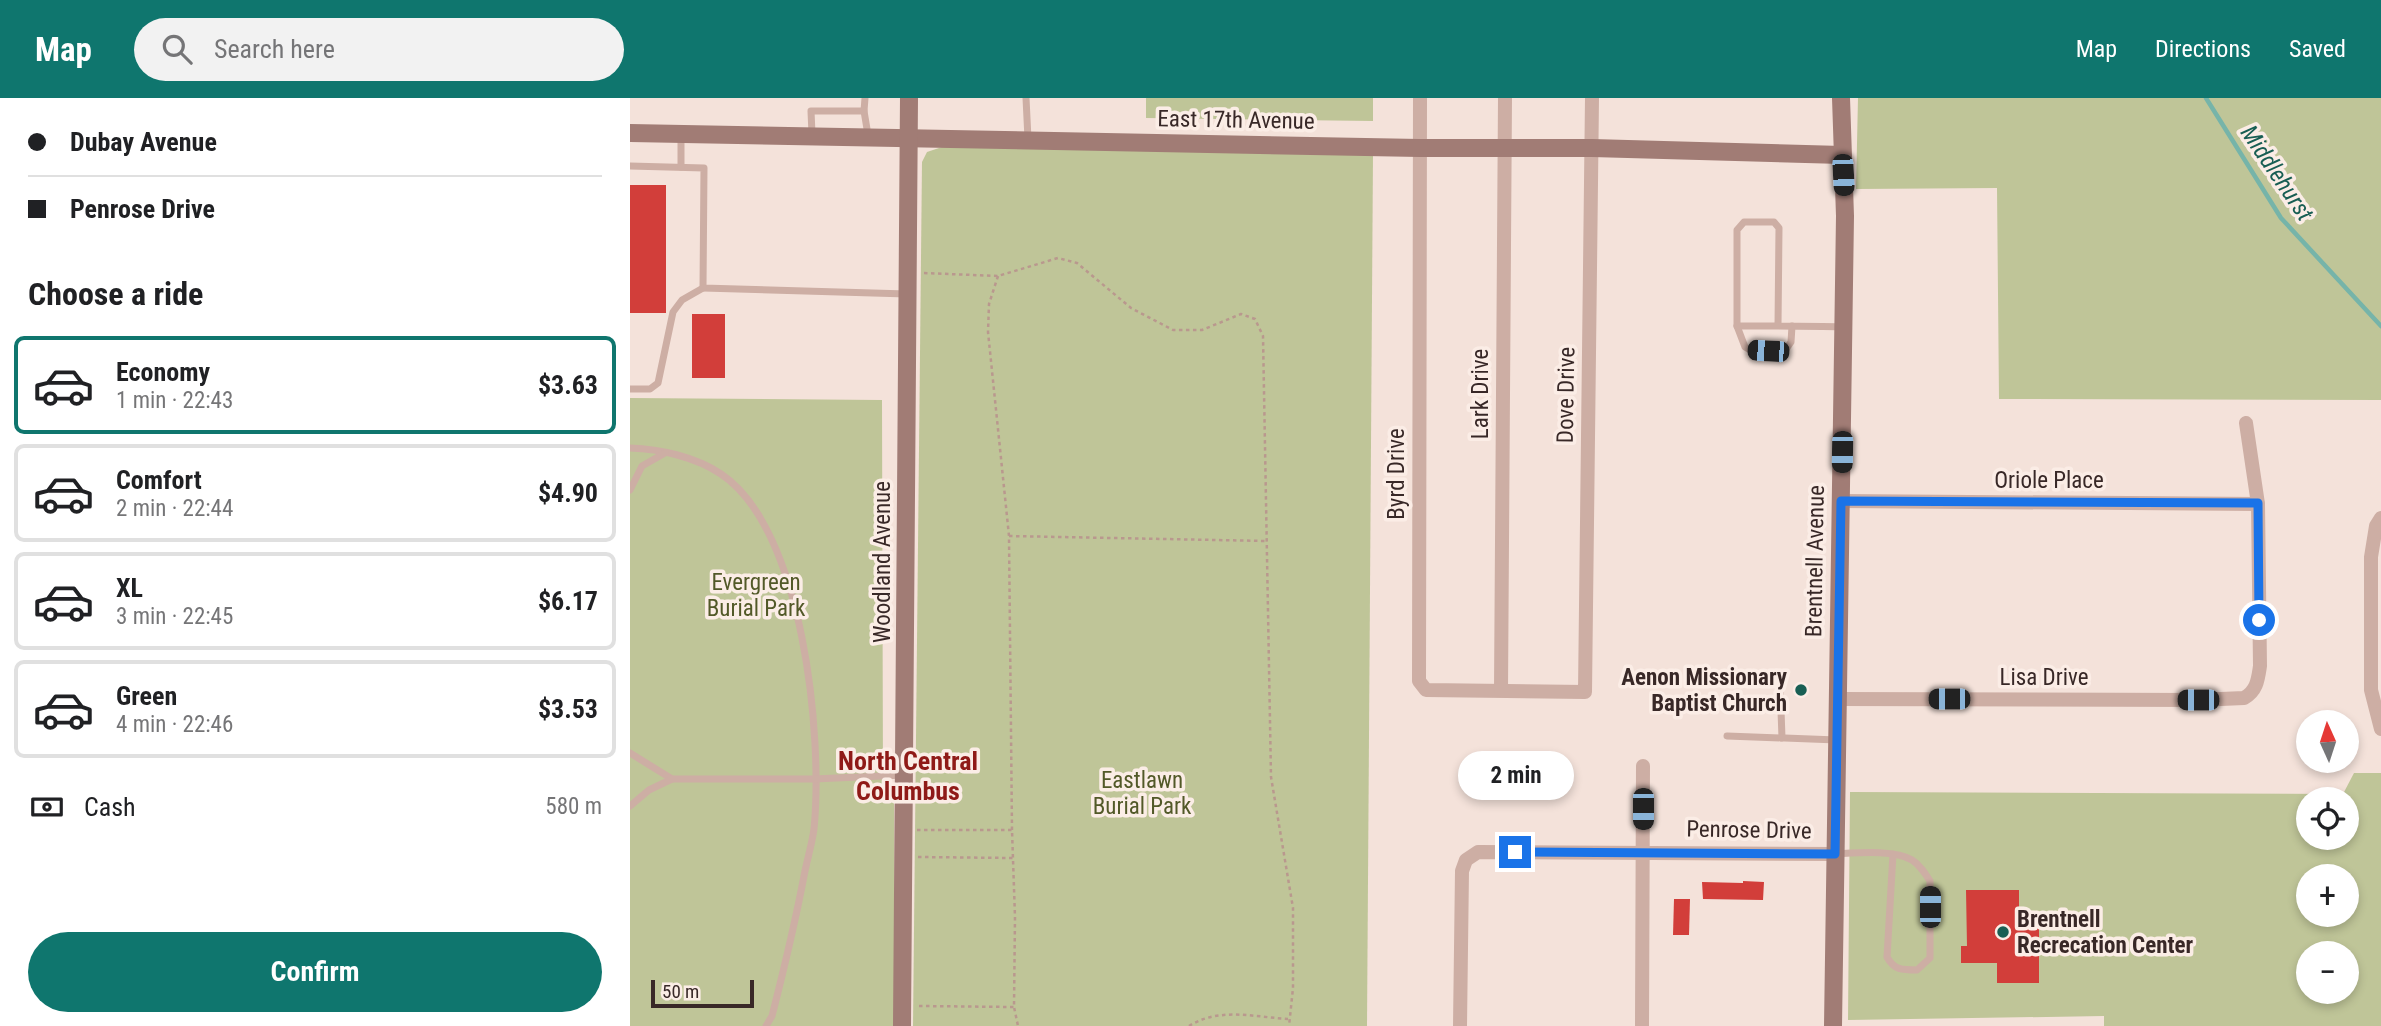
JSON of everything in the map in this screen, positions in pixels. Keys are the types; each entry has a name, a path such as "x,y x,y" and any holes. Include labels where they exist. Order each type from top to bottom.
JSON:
{"street":[{"name":"Woodland Avenue","path":"902,1026 909,98"},
{"name":"Byrd Drive","path":"1420,98 1419,681 1426,690 1585,692"},
{"name":"Lark Drive","path":"1501,690 1505,98"},
{"name":"Dove Drive","path":"1585,692 1592,98"},
{"name":"Brentnell Avenue","path":"1833,1026 1845,216 1841,98"},
{"name":"East 17th Avenue","path":"630,133 1420,148 1592,148 1842,155"},
{"path":"2246,423 2258,503"},
{"name":"Oriole Place","path":"1841,501 2258,503"},
{"name":"Lisa Drive","path":"1838,699 2244,698 2250,695 2258,681 2260,666 2258,503"},
{"path":"2381,518 2376,526 2371,570 2371,691 2381,729"},
{"path":"1642,1026 1643,766"},
{"name":"Penrose Drive","path":"1460,1026 1462,872 1466,860 1478,852 1835,854"}],"lane":[{"path":"865,98 868,138"},
{"path":"1026,98 1028,141"},
{"path":"812,138 811,111 864,111"},
{"path":"681,135 681,167"},
{"path":"630,166 700,167 705,172 703,288"},
{"path":"1778,326 1779,228 1774,222 1744,222 1737,230 1737,326 1742,342 1752,351 1784,352 1791,342 1792,326"},
{"path":"630,389 650,389 658,383 673,312 682,300 703,288 908,294"},
{"path":"1737,326 1843,327"},
{"path":"630,448 691,459 722,474 752,504 778,548 794,601 805,653 815,750 814,829 794,930 772,1016 766,1026"},
{"path":"630,490 642,466 665,453"},
{"path":"1780,683 1782,738"},
{"path":"1727,736 1837,740"},
{"path":"630,753 672,779"},
{"path":"630,806 649,790 672,779 814,779 904,775"},
{"path":"1835,854 1893,854 1911,859 1923,870 1930,881 1930,958 1917,970 1899,970 1892,966 1886,957 1893,854"}],"path":[{"path":"909,272 998,276 1058,258 1077,263 1130,308 1173,330 1202,330 1241,314 1255,319 1263,337 1271,777 1293,908 1293,988 1289,1026"},
{"path":"998,276 989,304 988,332 1009,536 1014,1007 1018,1026"},
{"path":"1009,536 1267,541"},
{"path":"904,830 1012,830"},
{"path":"903,857 1013,858"},
{"path":"902,1007 1014,1007"},
{"path":"1189,1026 1221,1013 1289,1019"}],"green space":[{"path":"1146,98 1373,98 1373,121 1146,118"},
{"path":"1858,98 2381,98 2381,400 1999,399 1997,188 1856,189"},
{"name":"Eastlawn Burial Park","path":"945,146 1373,154 1367,1026 913,1026 922,162 927,152"},
{"name":"Evergreen Burial Park","path":"630,398 882,400 883,790 894,790 895,1026 630,1026"},
{"path":"2381,773 2381,1026 2104,1026 2104,1016 1848,1020 1850,792 2296,794 2296,850 2359,850 2359,787 2347,787 2353,774"}],"building":[{"path":"630,185 666,185 666,313 630,313"},
{"path":"692,314 725,314 725,378 692,378"},
{"path":"1702,882 1764,882 1763,900 1703,899"},
{"name":"Brentnell Recrecation Center","path":"1966,890 2019,890 2019,919 2039,919 2039,983 1997,983 1997,963 1961,963 1961,946 1967,946"},
{"path":"1674,899 1690,899 1689,935 1673,935"}],"waterway":[{"name":"Middlehurst","path":"2206,98 2281,218 2381,326"}],"place":[{"name":"Aenon Missionary Baptist Church","path":"1801,690"},
{"name":"Brentnell Recrecation Center","path":"2003,932"}],"district":[{"name":"North Central Columbus","path":"908,776"}],"route":[{"path":"1515,852 1835,854 1841,501 2258,503 2259,620"}]}
